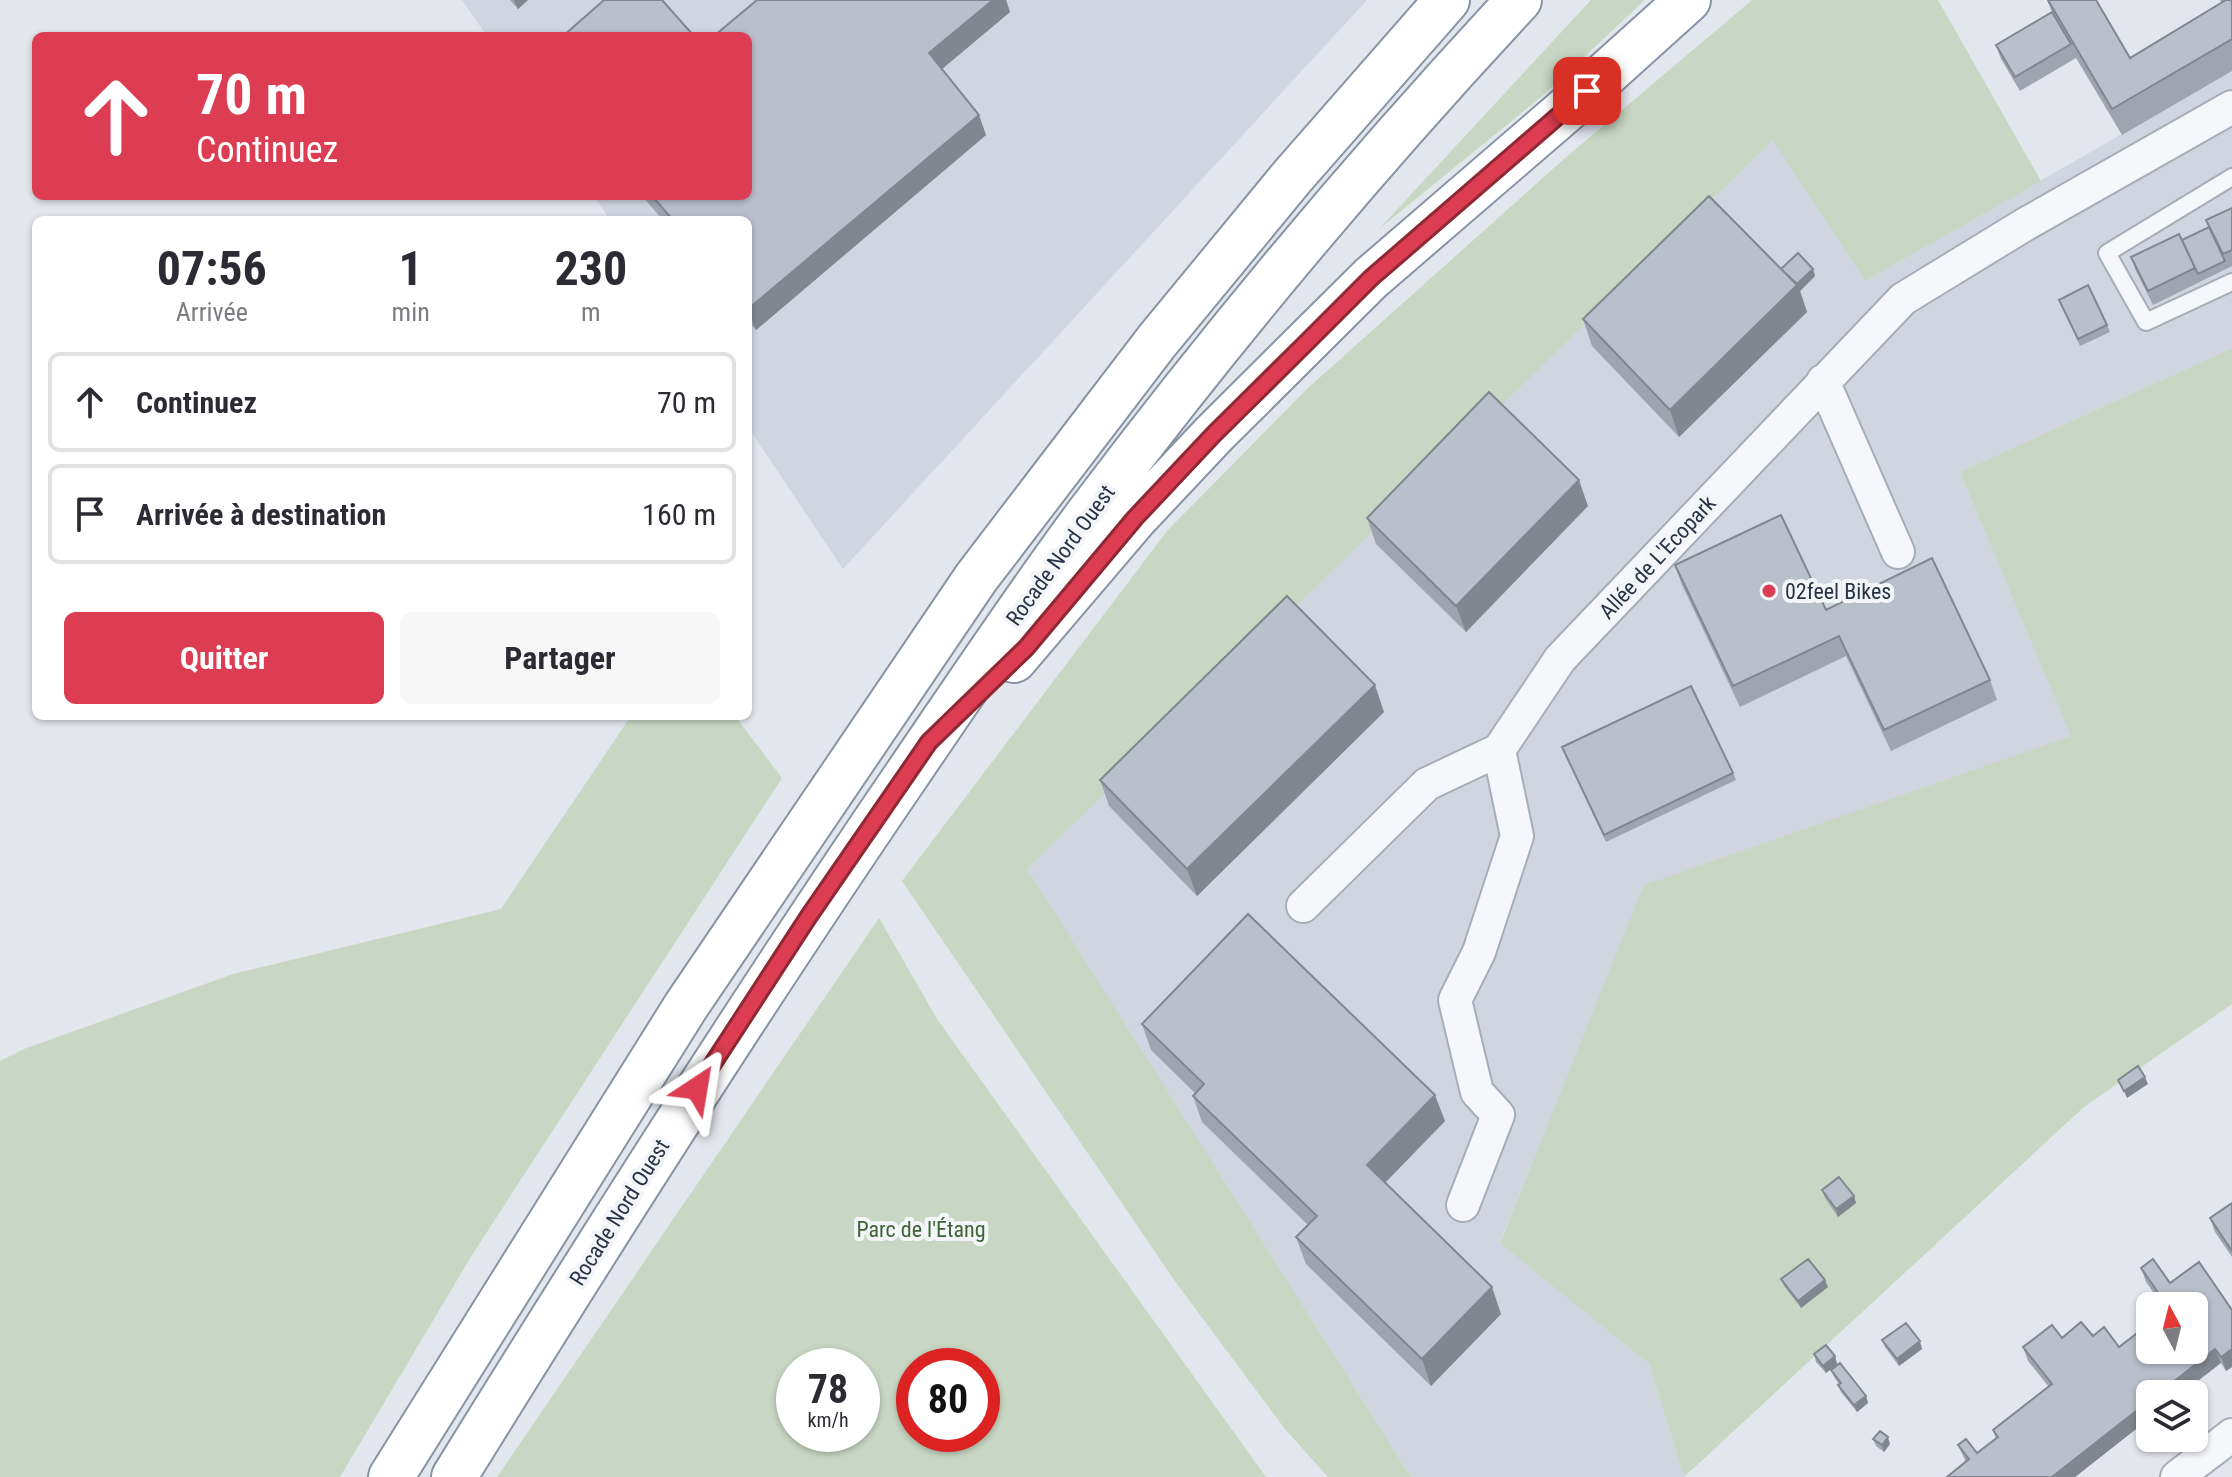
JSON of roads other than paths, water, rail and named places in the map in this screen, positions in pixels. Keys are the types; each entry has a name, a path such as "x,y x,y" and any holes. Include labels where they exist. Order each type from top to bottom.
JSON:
{"highway":[{"path":"391,1477 679,1017 976,578 1129,376 1292,177 1447,0"},
{"name":"Rocade Nord Ouest","path":"454,1477 624,1203 809,916 1012,620 1132,456 1253,304 1519,0"},
{"path":"918,758 1026,648 1135,518 1214,434 1371,278 1688,0"}],"street":[{"name":"Allée de L'Ecopark","path":"1499,750 1560,659 1903,299 2024,225 2232,107"},
{"path":"1823,381 1898,552"},
{"path":"1303,906 1427,784 1499,750 1517,836 1479,952 1455,1000 1477,1092 1498,1115 1463,1205"},
{"path":"2177,1477 2232,1435"}],"lane":[{"path":"2232,177 2107,253 2146,322 2232,282"}],"place":[{"name":"02feel Bikes","path":"1769,591"}],"park label":[{"name":"Parc de l'Étang","path":"921,1229"}]}
